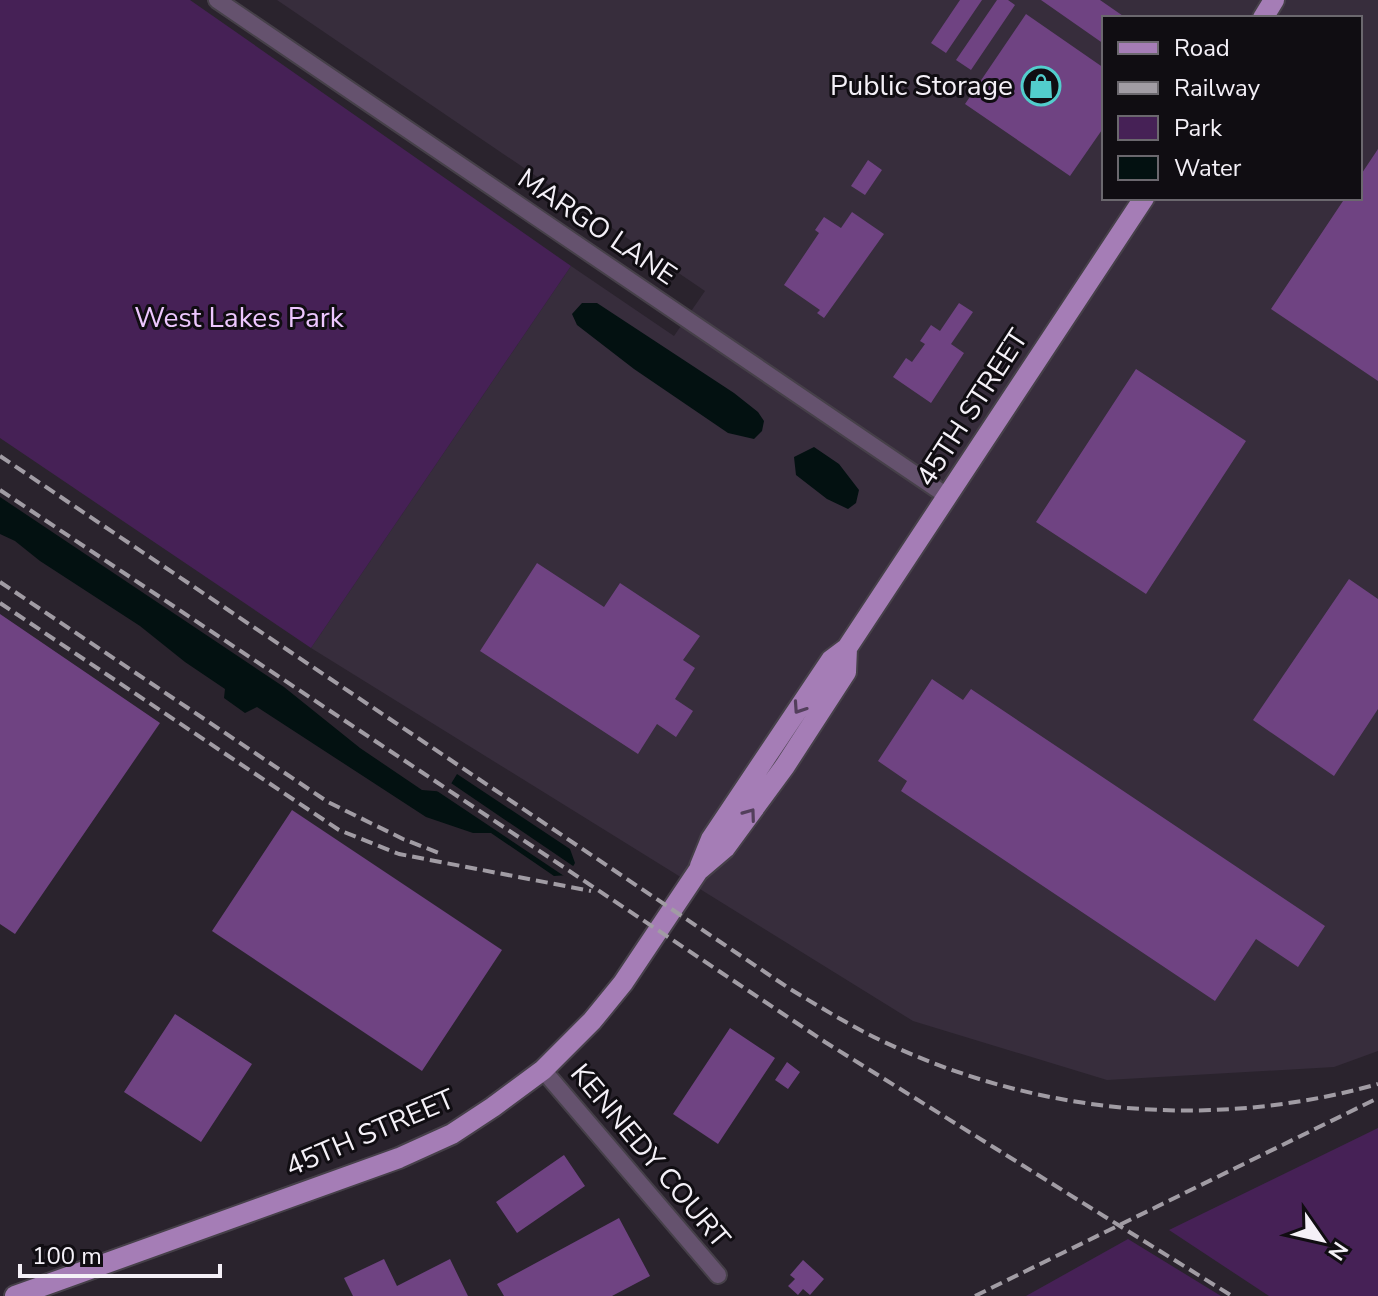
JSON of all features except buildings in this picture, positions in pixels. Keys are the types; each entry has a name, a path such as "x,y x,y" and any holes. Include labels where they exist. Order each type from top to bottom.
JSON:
{"main road":[{"name":"45TH STREET","path":"15,1296 399,1158 452,1134 543,1070 592,1021 623,983 698,871 718,828 831,660 847,648 1143,200"}],"street":[{"name":"MARGO LANE","path":"217,0 947,496"},
{"name":"KENNEDY COURT","path":"543,1070 718,1275"}],"shaded area":[{"path":"277,0 1378,0 1378,1051 1334,1067 1107,1080 913,1021 311,648 571,266 674,336 705,291"}],"green space":[{"name":"West Lakes Park","path":"0,0 190,0 571,266 311,648 0,438"},
{"path":"1378,1128 1378,1296 1269,1296 1169,1230"},
{"path":"1128,1239 1221,1296 1026,1296"}],"water":[{"path":"582,303 597,303 734,393 758,412 764,421 762,431 754,439 728,433 634,369 577,325 572,314"},
{"path":"814,447 839,464 859,490 856,503 848,509 827,499 796,475 794,457"},
{"path":"0,497 284,687 360,748 422,790 446,792 457,774 570,849 575,863 568,875 554,876 491,833 473,833 426,817 257,707 245,713 224,698 225,689 140,626 0,534"}],"pier":[{"path":"448,781 576,868 571,878 431,787 444,788"}],"railway":[{"path":"0,456 790,989 880,1040 939,1065 1000,1085 1062,1099 1125,1108 1188,1111 1252,1108 1315,1099 1378,1084"},
{"path":"0,490 825,1042 1232,1296"},
{"path":"0,582 328,802 439,853"},
{"path":"0,603 339,830 399,854 591,891"},
{"path":"975,1296 1378,1098"}],"place":[{"name":"Public Storage","path":"1041,86"}]}
